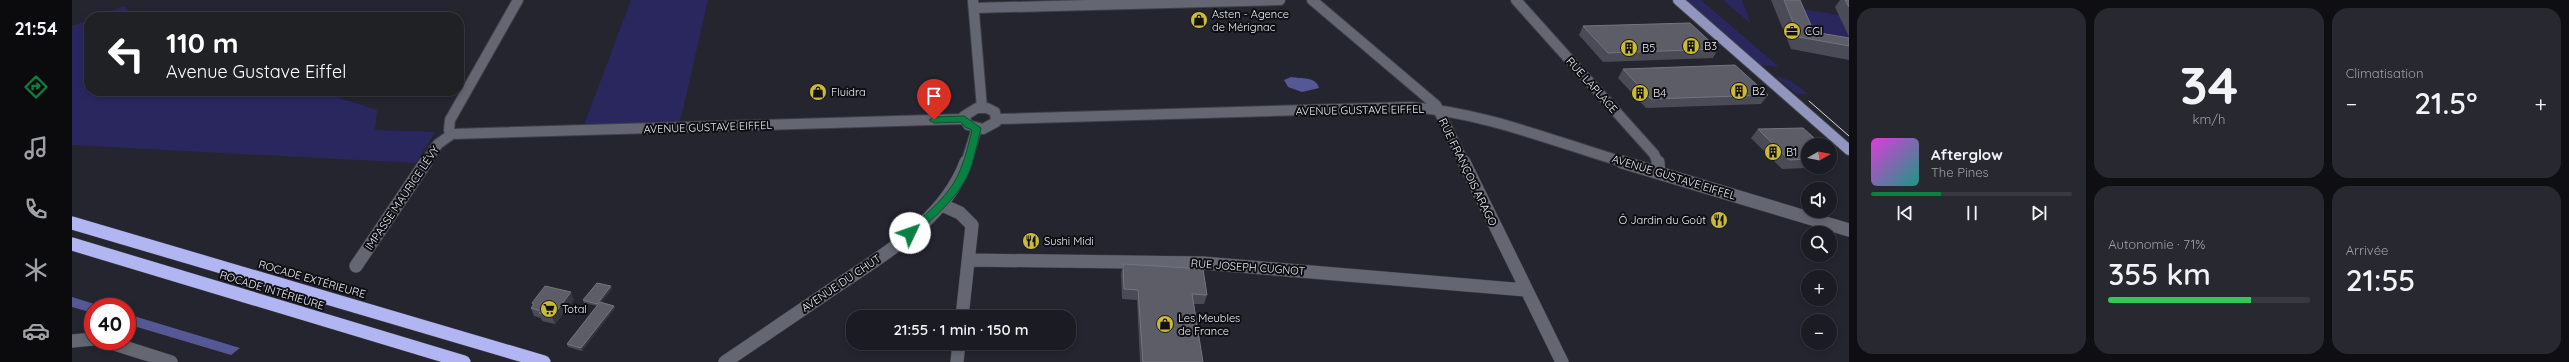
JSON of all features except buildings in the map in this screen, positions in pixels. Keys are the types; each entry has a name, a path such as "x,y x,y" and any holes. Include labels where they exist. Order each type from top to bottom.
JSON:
{"highway":[{"name":"ROCADE EXTÉRIEURE","path":"72,223 544,362"},
{"name":"ROCADE INTÉRIEURE","path":"72,244 464,362"}],"main road":[{"path":"1678,0 1750,65 1849,150"},
{"path":"1750,65 1765,82 1849,158"}],"street":[{"path":"464,95 518,0"},
{"path":"982,108 973,4 1280,0"},
{"name":"RUE FRANÇOIS ARAGO","path":"1312,0 1438,109 1562,362"},
{"name":"RUE LAPLACE","path":"1516,0 1654,154 1659,164 1659,173"},
{"path":"452,134 449,130 450,120 464,96"},
{"name":"AVENUE GUSTAVE EIFFEL","path":"997,119 1410,107 1438,109 1466,115 1849,230"},
{"path":"982,108 991,110 997,119 988,128 977,128 968,125 964,119 968,111 982,108"},
{"name":"AVENUE GUSTAVE EIFFEL","path":"452,134 964,119"},
{"name":"AVENUE DU CHUT","path":"725,362 899,244 942,205 956,186 966,168 977,128"},
{"name":"IMPASSE MAURICE LÉVY","path":"356,266 438,144 452,134"},
{"path":"942,205 965,216 972,225 963,310"},
{"name":"RUE JOSEPH CUGNOT","path":"969,260 1203,263 1526,290"},
{"path":"72,341 84,340"},
{"path":"133,350 171,362"},
{"path":"957,362 958,350"}],"shaded area":[{"path":"631,0 708,0 680,122 584,125"},
{"path":"1684,0 1701,0 1779,67 1756,64"},
{"path":"1723,0 1742,0 1751,24"},
{"path":"124,6 131,12 109,12"},
{"path":"1790,7 1839,15 1849,37 1849,52 1806,44"},
{"path":"84,22 84,96 335,96 377,110 375,130 435,132 416,163 72,145 72,26"},
{"path":"1775,76 1791,81 1808,94 1797,94"},
{"path":"1291,77 1311,80 1317,84 1319,88 1302,92 1288,87 1284,80"},
{"path":"72,297 84,301 84,310 72,307"},
{"path":"136,317 240,348 231,355 136,327"}],"tram line":[{"path":"1809,101 1849,136"}],"place":[{"name":"Asten - Agence de Mérignac","path":"1199,20"},
{"name":"CGI","path":"1792,31"},
{"name":"B3","path":"1691,46"},
{"name":"B5","path":"1629,48"},
{"name":"B2","path":"1739,91"},
{"name":"Fluidra","path":"818,92"},
{"name":"B4","path":"1640,93"},
{"name":"B1","path":"1773,152"},
{"name":"Ô Jardin du Goût","path":"1719,220"},
{"name":"Sushi Midi","path":"1031,241"},
{"name":"Total","path":"549,309"},
{"name":"Les Meubles de France","path":"1165,324"}],"route":[{"path":"910,233 942,205 956,186 966,168 977,128 968,125 964,119 934,120"}]}
